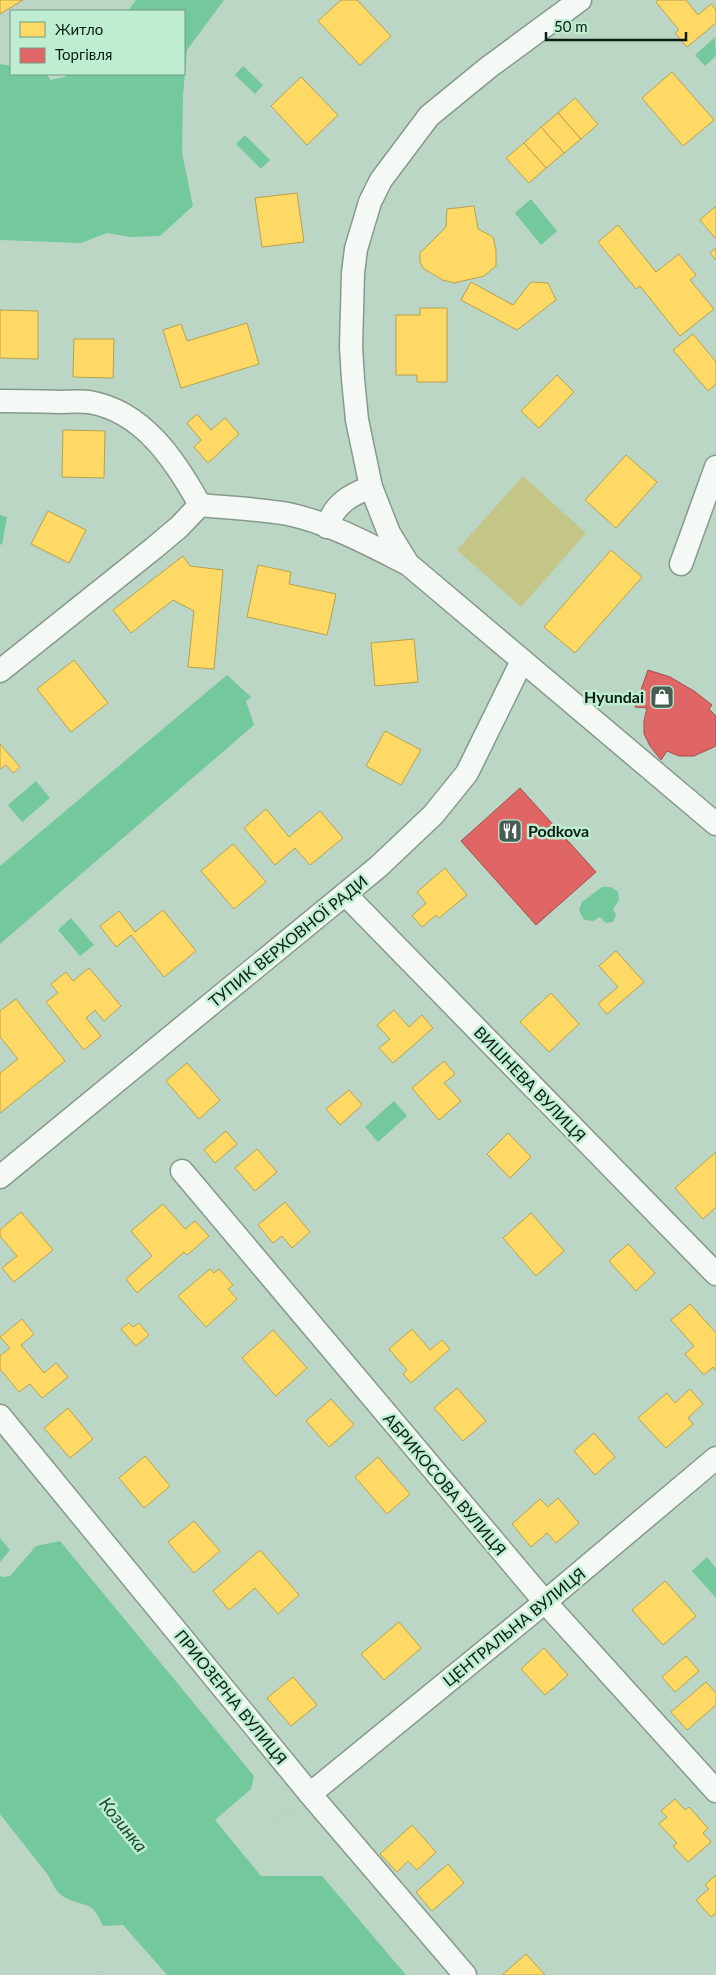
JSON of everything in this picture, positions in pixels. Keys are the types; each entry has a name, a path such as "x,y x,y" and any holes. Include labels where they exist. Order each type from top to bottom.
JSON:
{"street":[{"path":"408,564 389,533 371,487 357,420 352,347 354,273 356,249 370,202 382,180 429,116 489,67 580,0"},
{"path":"0,401 86,402 122,412 137,422 182,472 200,505"},
{"path":"681,564 716,467"},
{"path":"327,527 331,516 339,504 354,494 371,487"},
{"path":"200,505 285,514 327,527 369,544 408,564 716,824"},
{"path":"0,671 154,548 179,527 200,505"},
{"name":"ТУПИК ВЕРХОВНОЇ РАДИ","path":"0,1177 378,867 433,815 468,773 522,661"},
{"name":"ВИШНЕВА ВУЛИЦЯ","path":"345,894 716,1274"},
{"name":"АБРИКОСОВА ВУЛИЦЯ","path":"182,1171 545,1602 716,1791"},
{"name":"ПРИОЗЕРНА ВУЛИЦЯ","path":"0,1416 310,1794 465,1975"},
{"name":"ЦЕНТРАЛЬНА ВУЛИЦЯ","path":"310,1794 545,1602 716,1458"}],"shaded area":[{"path":"523,476 586,533 521,607 457,550"}],"water":[{"path":"136,0 224,0 187,50 185,73 185,10 129,10"},
{"path":"715,37 716,56 705,66 695,55"},
{"path":"0,64 10,66 10,75 48,75 50,80 65,77 66,75 185,75 182,153 193,206 160,236 131,237 107,233 81,243 0,240"},
{"path":"243,66 263,85 255,94 235,75"},
{"path":"245,135 270,160 261,169 236,144"},
{"path":"531,199 557,231 541,245 515,213"},
{"path":"0,515 7,517 2,545 0,544"},
{"path":"227,675 251,697 246,701 254,725 0,944 0,866"},
{"path":"36,781 50,798 22,822 8,805"},
{"path":"602,887 611,887 618,892 619,900 613,909 616,915 613,922 606,923 600,917 593,921 584,920 579,910 582,902"},
{"path":"71,918 94,945 80,956 58,930"},
{"path":"394,1101 407,1116 378,1142 365,1127"},
{"path":"0,1538 10,1550 0,1562"},
{"name":"Козинка","path":"60,1541 254,1776 251,1789 215,1820 261,1876 322,1876 406,1975 167,1975 123,1925 103,1926 99,1917 91,1908 64,1897 56,1890 48,1875 0,1814 0,1575 2,1577 10,1576 36,1546"},
{"path":"707,1557 716,1568 716,1598 692,1571"}],"building: Житло":[{"path":"0,0 23,0 0,14"},
{"path":"341,0 357,0 391,36 360,65 318,21"},
{"path":"658,0 686,0 698,15 711,4 716,10 716,23 687,47 675,33 679,30 656,2"},
{"path":"672,72 714,120 683,146 642,98"},
{"path":"301,77 338,115 307,145 271,106"},
{"path":"575,98 598,124 581,139 558,113"},
{"path":"558,113 581,139 564,153 541,127"},
{"path":"541,127 564,153 546,168 524,143"},
{"path":"524,143 546,168 529,183 506,158"},
{"path":"297,193 304,242 262,247 255,198"},
{"path":"474,206 478,229 493,237 496,250 496,266 484,276 454,283 443,280 424,269 420,262 420,253 446,227 447,209"},
{"path":"716,206 716,239 700,220"},
{"path":"618,225 656,272 679,254 696,275 690,280 714,309 680,336 640,286 636,289 598,242"},
{"path":"716,248 716,260 710,253"},
{"path":"471,282 513,305 531,282 548,283 556,300 517,330 461,300"},
{"path":"420,308 447,308 447,382 417,382 417,375 396,375 396,315 420,315"},
{"path":"0,310 38,311 38,359 0,358"},
{"path":"247,323 259,364 181,388 163,330 181,324 187,341"},
{"path":"693,334 716,362 716,384 708,391 673,350"},
{"path":"74,339 114,339 113,378 73,377"},
{"path":"557,375 574,392 539,428 521,411"},
{"path":"197,414 211,430 225,418 239,434 208,463 194,447 201,440 187,423"},
{"path":"63,430 105,431 104,478 62,477"},
{"path":"626,455 657,482 616,528 585,500"},
{"path":"48,511 86,530 69,563 31,544"},
{"path":"611,550 642,577 575,653 544,627"},
{"path":"183,556 190,566 223,570 214,669 188,667 194,611 173,600 131,633 113,610"},
{"path":"258,565 291,572 289,584 336,594 327,635 247,617"},
{"path":"414,639 418,682 375,686 371,643"},
{"path":"74,660 108,703 71,732 37,689"},
{"path":"385,731 421,750 401,785 366,766"},
{"path":"0,744 20,767 13,773 6,765 0,769"},
{"path":"266,809 289,837 320,811 343,838 310,865 295,848 275,865 244,828"},
{"path":"233,844 266,882 234,909 201,871"},
{"path":"445,868 467,895 439,918 436,915 422,927 412,916 426,903 417,892"},
{"path":"163,910 196,951 164,977 131,935 116,947 100,926 119,911 135,932"},
{"path":"616,951 644,982 607,1014 598,1004 618,987 599,966"},
{"path":"89,968 121,1006 104,1021 95,1010 86,1018 101,1036 84,1050 46,1002 58,993 51,984 66,972 73,981"},
{"path":"551,993 579,1024 549,1052 520,1022"},
{"path":"16,999 65,1061 0,1113 0,1073 18,1059 0,1037 0,1011"},
{"path":"394,1010 409,1027 422,1015 433,1028 393,1063 379,1048 390,1039 377,1025"},
{"path":"444,1061 455,1074 444,1083 461,1101 439,1120 412,1088"},
{"path":"187,1063 220,1100 199,1119 166,1081"},
{"path":"349,1090 362,1105 340,1125 326,1109"},
{"path":"226,1131 237,1144 215,1163 204,1150"},
{"path":"508,1133 531,1157 510,1178 487,1154"},
{"path":"257,1149 277,1172 255,1191 235,1168"},
{"path":"716,1152 716,1207 703,1219 675,1188"},
{"path":"285,1202 310,1232 292,1248 282,1236 273,1243 258,1225"},
{"path":"163,1204 185,1229 195,1221 209,1236 187,1255 184,1252 137,1293 126,1279 152,1256 131,1231"},
{"path":"21,1212 53,1250 14,1282 2,1268 17,1256 0,1236 0,1230"},
{"path":"531,1213 564,1251 536,1276 503,1238"},
{"path":"628,1244 655,1273 636,1291 609,1261"},
{"path":"210,1269 214,1273 219,1269 233,1285 228,1289 237,1299 206,1327 178,1296"},
{"path":"690,1304 716,1333 716,1371 713,1367 704,1375 685,1354 694,1346 671,1320"},
{"path":"22,1319 34,1334 21,1345 44,1373 56,1363 68,1377 42,1398 30,1384 19,1392 0,1369 0,1356 10,1348 0,1337"},
{"path":"129,1323 133,1327 139,1323 149,1335 136,1346 121,1329"},
{"path":"412,1329 430,1350 442,1340 450,1349 411,1383 403,1374 407,1370 389,1349"},
{"path":"273,1330 307,1368 276,1396 242,1358"},
{"path":"457,1388 486,1421 463,1441 434,1408"},
{"path":"690,1389 703,1404 688,1418 693,1424 666,1448 638,1418 667,1393 675,1403"},
{"path":"331,1399 354,1425 329,1447 306,1421"},
{"path":"68,1408 93,1439 70,1458 44,1428"},
{"path":"594,1433 615,1457 595,1475 574,1451"},
{"path":"145,1456 170,1486 144,1508 119,1478"},
{"path":"378,1457 410,1494 387,1514 355,1477"},
{"path":"558,1498 579,1523 556,1543 547,1533 531,1547 512,1524 540,1499 548,1507"},
{"path":"194,1521 220,1551 194,1573 168,1542"},
{"path":"260,1550 299,1595 278,1614 255,1588 229,1610 213,1591"},
{"path":"665,1581 696,1616 663,1645 632,1610"},
{"path":"399,1622 421,1648 384,1680 361,1654"},
{"path":"544,1648 568,1675 545,1695 521,1669"},
{"path":"686,1656 699,1671 675,1692 662,1677"},
{"path":"293,1677 317,1705 291,1726 267,1698"},
{"path":"706,1682 716,1693 716,1705 687,1730 671,1712"},
{"path":"675,1799 685,1810 689,1807 708,1828 703,1833 711,1842 688,1862 673,1846 677,1843 659,1824 667,1817 661,1811"},
{"path":"412,1825 436,1852 417,1870 408,1861 397,1872 380,1854"},
{"path":"448,1864 464,1883 432,1911 416,1892"},
{"path":"716,1875 716,1913 711,1917 696,1900 709,1889 705,1885"},
{"path":"526,1954 545,1975 502,1975"}],"building: Торгівля":[{"path":"648,670 670,677 694,691 712,705 709,709 716,716 716,746 694,756 679,756 667,751 661,760 650,746 644,734 647,708 635,707"},
{"path":"520,788 596,872 536,925 461,841"}],"place":[{"name":"Hyundai","path":"662,697"},
{"name":"Podkova","path":"510,831"}]}
